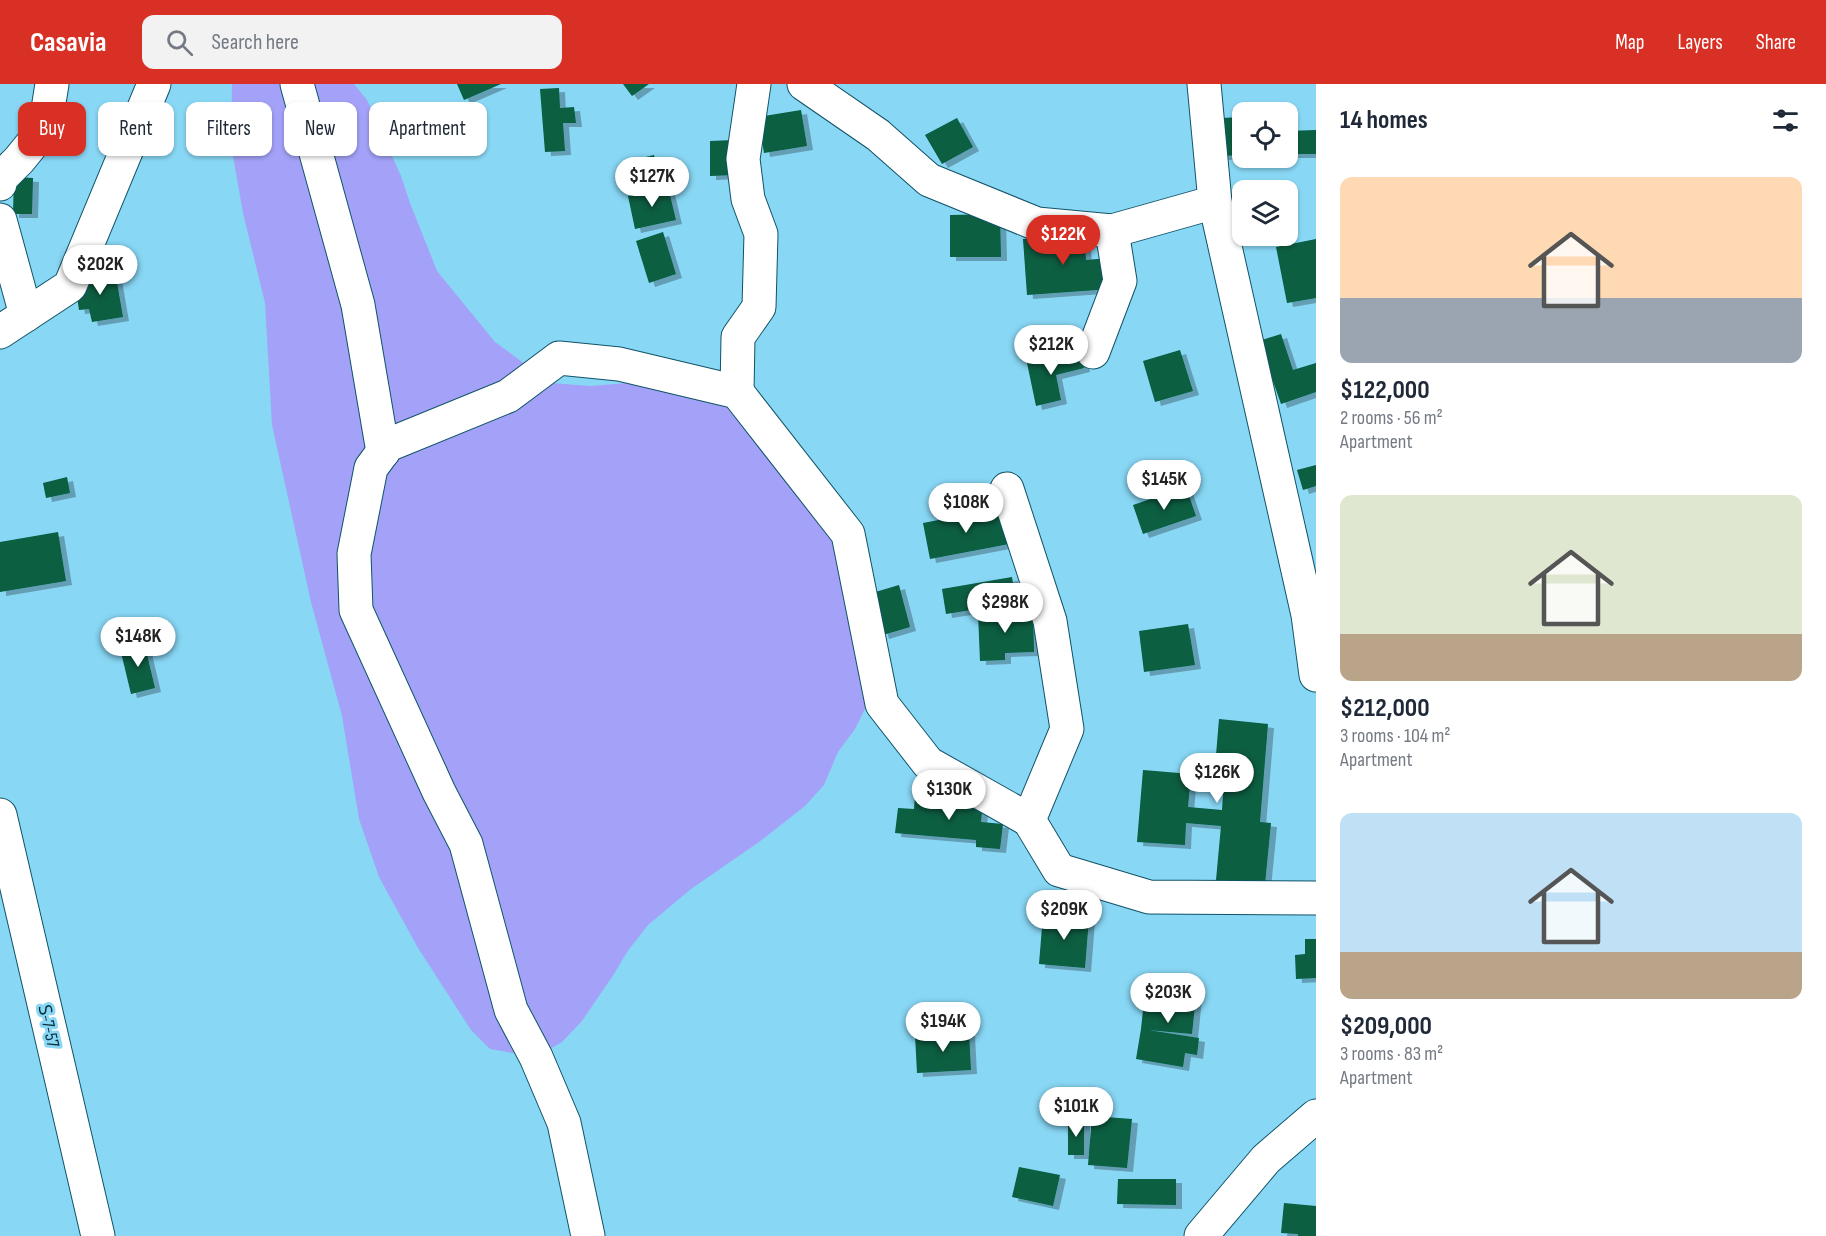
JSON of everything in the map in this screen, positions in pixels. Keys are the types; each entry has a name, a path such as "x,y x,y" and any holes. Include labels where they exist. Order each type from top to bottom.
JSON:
{"street":[{"path":"0,184 0,179 20,160 45,128 52,84"},
{"path":"0,220 13,323 70,286 154,84"},
{"path":"297,84 358,305 383,452"},
{"path":"737,392 738,336 759,307 761,234 748,199 743,159 754,84"},
{"path":"804,84 878,135 928,180 1037,224 1112,231 1215,202"},
{"path":"1203,84 1215,202 1308,615 1316,675"},
{"path":"1094,352 1120,281 1112,231"},
{"path":"588,1236 564,1123 536,1057 511,1010 466,844 439,792 356,610 354,554 372,468 388,445 508,396 560,358 619,364 737,392 848,534 882,704 928,763 1029,820 1059,870 1149,897 1316,898"},
{"path":"1007,489 1050,621 1067,729 1029,820"},
{"name":"Տ-7-57","path":"0,815 98,1236"},
{"path":"1201,1236 1266,1159 1316,1116"}],"shaded area":[{"path":"232,84 354,84 369,104 369,156 392,156 437,271 495,342 551,383 590,386 627,383 667,386 708,398 732,410 814,505 843,561 870,699 855,729 838,752 824,785 805,806 759,842 691,889 648,925 627,952 582,1021 562,1042 536,1057 490,1049 471,1030 418,948 379,877 359,819 342,716 311,602 272,425 265,303 243,213 233,156 272,156 272,102 232,102"}],"building":[{"path":"457,84 501,84 464,100"},
{"path":"623,84 649,84 632,96"},
{"path":"559,88 560,108 574,107 576,123 563,123 565,151 545,152 540,89"},
{"path":"801,110 807,146 764,153 758,117"},
{"path":"957,118 973,147 942,164 925,135"},
{"path":"1222,118 1232,118 1232,156 1222,156"},
{"path":"1316,130 1316,154 1298,154 1298,131"},
{"path":"734,140 734,175 710,176 710,141"},
{"path":"654,155 660,183 631,189 625,162"},
{"path":"14,177 33,178 32,214 13,214"},
{"path":"668,187 676,220 635,229 628,196"},
{"path":"1000,214 1001,257 950,257 950,215"},
{"path":"663,232 676,274 649,283 636,241"},
{"path":"1084,234 1086,260 1109,258 1111,289 1027,295 1023,239"},
{"path":"1316,239 1316,298 1287,303 1276,247 1298,246 1298,243"},
{"path":"115,271 123,317 92,322 89,309 79,310 76,290 83,276"},
{"path":"1281,334 1293,370 1316,363 1316,392 1281,404 1259,341"},
{"path":"1180,350 1193,391 1155,402 1143,361"},
{"path":"1081,352 1084,368 1056,375 1061,400 1036,406 1027,363"},
{"path":"1316,465 1316,486 1303,490 1297,470"},
{"path":"67,477 70,493 46,498 43,483"},
{"path":"1186,487 1196,516 1143,534 1133,505"},
{"path":"1002,508 1009,544 930,559 923,523"},
{"path":"58,532 66,581 0,592 0,542"},
{"path":"1012,577 1016,603 946,614 942,589"},
{"path":"899,585 910,627 883,635 872,593"},
{"path":"1033,610 1034,652 1005,653 1005,660 980,661 978,613"},
{"path":"1188,624 1195,665 1144,672 1139,631"},
{"path":"144,642 155,688 131,694 120,648"},
{"path":"1219,719 1268,724 1260,822 1271,823 1265,884 1216,880 1221,826 1186,823 1185,845 1137,842 1143,770 1191,774 1188,807 1222,810 1224,780 1214,779"},
{"path":"915,795 983,801 981,822 1003,824 1000,849 976,847 976,840 895,833 898,808 914,809"},
{"path":"1043,915 1089,918 1085,968 1039,964"},
{"path":"1305,939 1316,939 1316,978 1296,979 1295,955 1305,954"},
{"path":"1146,982 1197,986 1192,1034 1148,1030 1199,1038 1197,1055 1185,1053 1183,1067 1136,1059"},
{"path":"969,1032 971,1070 917,1073 915,1035"},
{"path":"1092,1116 1132,1119 1127,1168 1088,1165"},
{"path":"1068,1120 1084,1120 1084,1155 1068,1155"},
{"path":"1019,1167 1060,1175 1053,1206 1012,1197"},
{"path":"1118,1179 1176,1179 1176,1205 1117,1204"},
{"path":"1284,1203 1316,1206 1316,1236 1281,1233"}]}
